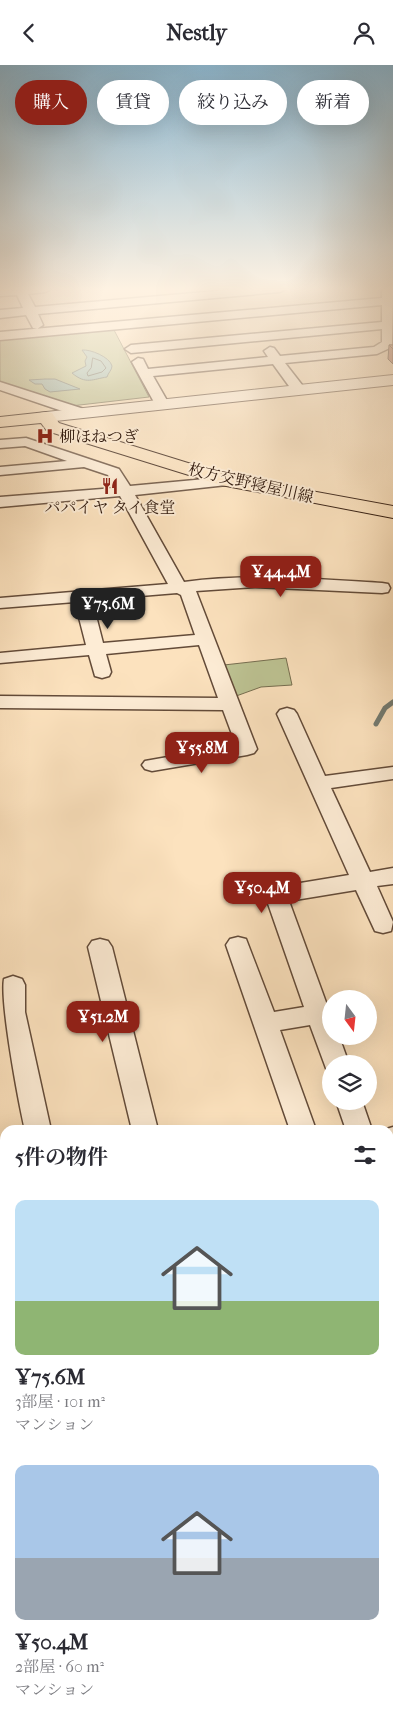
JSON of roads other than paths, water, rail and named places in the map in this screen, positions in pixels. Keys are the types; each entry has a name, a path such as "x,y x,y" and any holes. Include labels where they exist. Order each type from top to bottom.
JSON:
{"main road":[{"path":"0,422 46,417"},
{"name":"枚方交野寝屋川線","path":"46,417 53,427 227,481 393,512"}],"street":[{"path":"141,367 162,404"},
{"path":"145,373 211,367"},
{"path":"282,367 299,390"},
{"path":"46,417 393,381"},
{"path":"0,386 82,413"},
{"path":"0,444 26,442 114,472 179,588 188,592 247,749 152,765"},
{"path":"0,471 85,463"},
{"path":"0,502 227,481"},
{"path":"0,603 179,588 206,583 252,581 382,588"},
{"path":"82,596 102,672"},
{"path":"0,659 205,639"},
{"path":"0,702 230,704"},
{"path":"287,714 382,925"},
{"path":"319,783 393,773"},
{"path":"333,1055 276,895 393,876"},
{"path":"238,945 302,1125"},
{"path":"100,947 144,1125"},
{"path":"13,985 13,1012 37,1125"},
{"path":"265,1023 318,1014"},
{"path":"352,1110 357,1125"}],"water":[{"path":"85,367 112,367 107,377 93,380 81,379 72,373"},
{"path":"55,379 80,389 50,392 42,384 35,384 29,380"}],"waterway":[{"path":"376,724 385,708 393,702"}],"place":[{"name":"柳ほねつぎ","path":"45,436"},
{"name":"パパイヤ タイ食堂","path":"110,486"}]}
